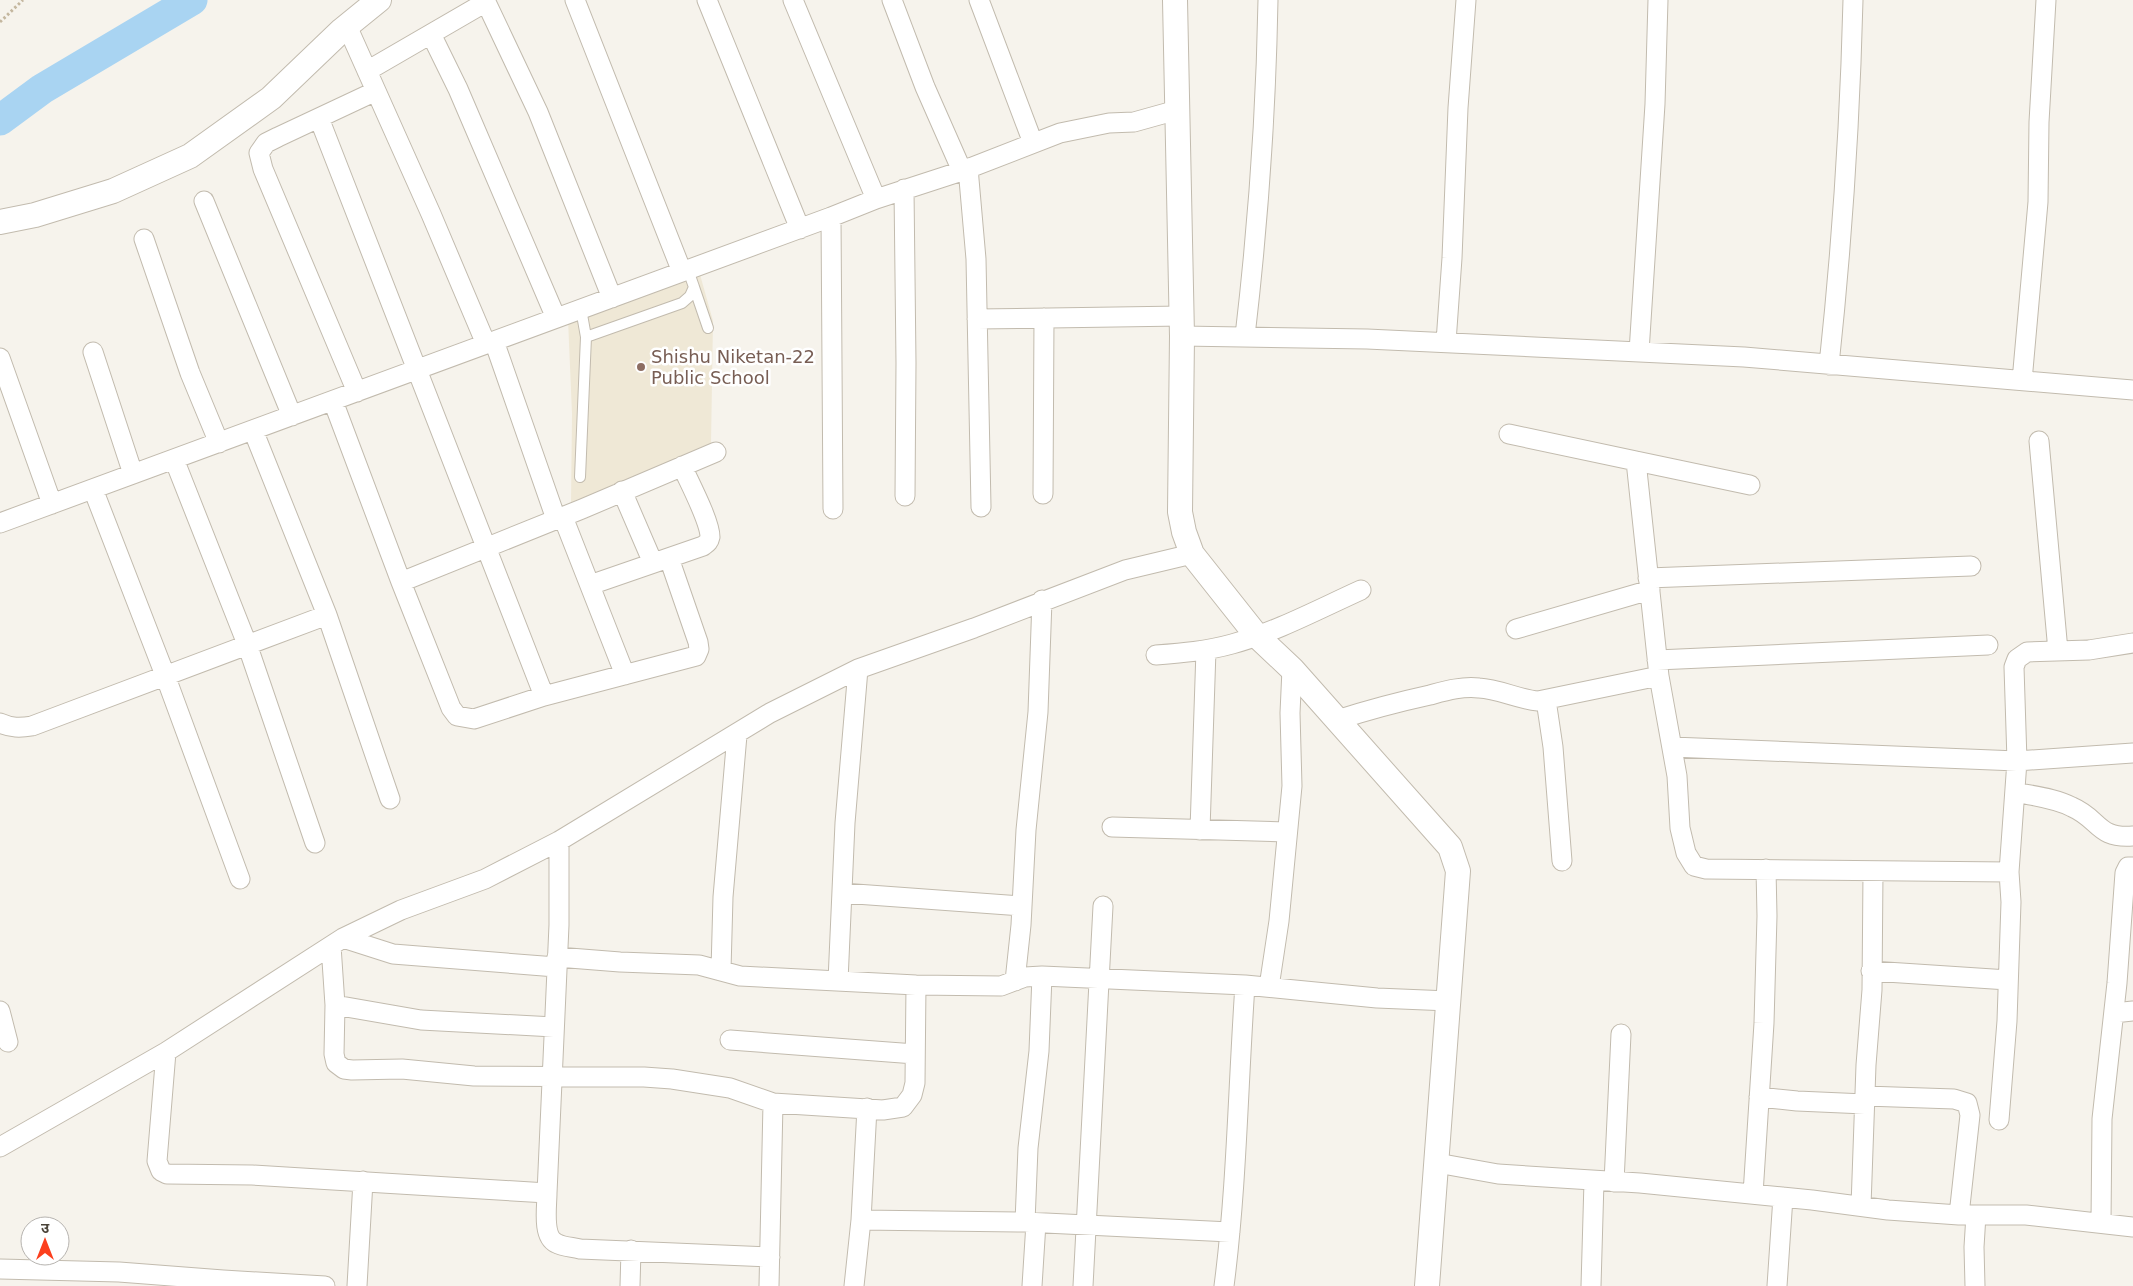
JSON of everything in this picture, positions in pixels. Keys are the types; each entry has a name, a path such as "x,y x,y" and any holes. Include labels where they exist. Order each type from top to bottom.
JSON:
{"street":[{"path":"0,222 34,215 114,191 190,156 271,98 347,26 379,0"},
{"path":"575,0 688,276"},
{"path":"707,0 800,228"},
{"path":"793,0 876,199"},
{"path":"892,0 925,86 965,169 976,259 981,507"},
{"path":"979,0 1033,143"},
{"path":"1175,0 1182,326 1180,512 1184,532 1192,554 1257,636 1292,669 1450,847 1455,859 1458,884 1427,1286"},
{"path":"1245,336 1256,238 1268,0"},
{"path":"1446,342 1452,258 1458,108 1466,0"},
{"path":"1639,352 1655,104 1658,0"},
{"path":"1829,365 1839,270 1852,51 1853,0"},
{"path":"2022,381 2038,202 2039,122 2046,0"},
{"path":"367,71 486,1 538,112 612,298"},
{"path":"347,26 490,343 559,518 590,585 625,675"},
{"path":"431,34 458,89 556,318"},
{"path":"357,392 260,160 259,153 266,143 376,91"},
{"path":"0,523 581,309 688,276 800,228 1060,133 1110,123 1134,122 1177,110"},
{"path":"318,118 544,696"},
{"path":"904,190 905,496"},
{"path":"204,202 292,416"},
{"path":"831,217 833,509"},
{"path":"144,239 190,373 218,443"},
{"path":"977,319 1044,318 1182,326 1245,336 1446,342 1744,357 2133,390"},
{"path":"1043,494 1044,318"},
{"path":"93,352 133,474"},
{"path":"0,358 52,504"},
{"path":"333,400 400,582 451,708 457,716 474,719 544,696 692,658 698,653 698,642 661,561 622,491"},
{"path":"253,430 328,615 390,799"},
{"path":"1509,434 1750,485"},
{"path":"2039,441 2058,651"},
{"path":"400,582 716,452"},
{"path":"174,459 247,644 315,843"},
{"path":"1636,461 1658,668 1677,776 1680,828 1684,848 1691,864 1701,868 1766,868 1873,872 2010,872"},
{"path":"590,585 703,546 710,539 708,528 682,466"},
{"path":"93,489 165,675 240,879"},
{"path":"0,1147 166,1052 337,942 401,910 485,879 559,842 737,735 770,713 858,669 974,628 1042,600 1125,570 1192,554"},
{"path":"1516,629 1649,584 1971,566"},
{"path":"1156,655 1206,650 1257,636 1361,590"},
{"path":"1014,981 1038,712 1042,600"},
{"path":"0,723 8,727 32,726 328,615"},
{"path":"1999,1120 2007,1021 2011,912 2010,872 2017,761 2014,668 2017,659 2027,652 2089,650 2133,643"},
{"path":"1337,720 1381,706 1460,688 1478,687 1497,691 1522,700 1546,700 1658,668 1988,645"},
{"path":"1200,830 1206,650"},
{"path":"838,981 845,823 858,669"},
{"path":"1269,987 1279,921 1286,832 1292,786 1290,713 1292,669"},
{"path":"1546,700 1553,747 1562,861"},
{"path":"721,970 723,897 737,735"},
{"path":"1672,747 2017,761 2133,753"},
{"path":"2015,792 2072,806 2108,835 2133,836"},
{"path":"1112,827 1286,832"},
{"path":"559,842 557,962 547,1193 550,1239 556,1244 580,1249 770,1256"},
{"path":"2101,1222 2102,1119 2114,1013 2125,873 2128,867 2133,867"},
{"path":"1753,1194 1764,1022 1767,916 1766,868"},
{"path":"1861,1206 1871,970 1873,872"},
{"path":"842,893 1022,906"},
{"path":"1083,1286 1103,906"},
{"path":"337,942 393,954 557,962 699,965 740,976 916,985 1001,986 1033,976 1042,976 1245,985 1377,998 1449,1001"},
{"path":"337,942 334,1054 336,1063 344,1069 402,1069 474,1076 672,1079 730,1088 773,1103 895,1109 903,1107 908,1103 915,1083 916,985"},
{"path":"1871,970 2008,980"},
{"path":"1032,1286 1028,1148 1039,1051 1042,976"},
{"path":"1224,1286 1241,1086 1245,985"},
{"path":"335,1005 421,1020 554,1027"},
{"path":"0,1011 8,1042"},
{"path":"2114,1013 2133,1011"},
{"path":"1614,1182 1621,1034"},
{"path":"730,1040 915,1054"},
{"path":"166,1052 157,1143 157,1161 161,1171 166,1174 252,1174 547,1193"},
{"path":"1759,1097 1797,1101 1954,1099 1967,1103 1970,1115 1968,1215 1975,1286"},
{"path":"769,1286 773,1103"},
{"path":"854,1286 861,1220 867,1108"},
{"path":"1437,1163 1498,1174 1753,1194 1968,1215 2026,1215 2133,1227"},
{"path":"357,1286 363,1181"},
{"path":"1591,1286 1594,1181"},
{"path":"1777,1286 1783,1197"},
{"path":"861,1220 1124,1226 1230,1232"},
{"path":"630,1286 631,1250"},
{"path":"0,1269 64,1278 325,1286"}],"lane":[{"path":"688,276 708,328"},
{"path":"586,337 682,303 690,296 688,276"},
{"path":"580,477 586,337 581,309"}],"path":[{"path":"0,22 23,0"}],"shaded area":[{"name":"Shishu Niketan-22 Public School","path":"699,271 713,321 711,444 571,504 572,414 568,319"}],"waterway":[{"path":"0,120 42,89 192,0"}],"place":[{"name":"Shishu Niketan-22 Public School","path":"641,367"}]}
